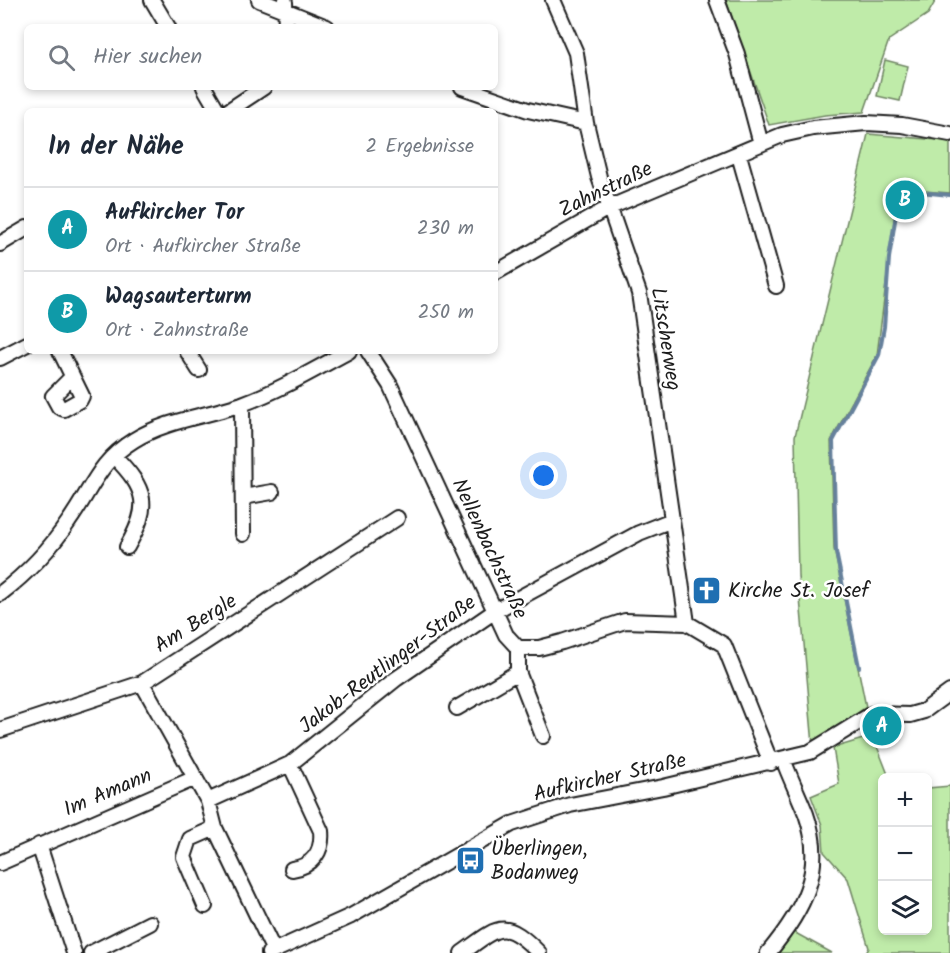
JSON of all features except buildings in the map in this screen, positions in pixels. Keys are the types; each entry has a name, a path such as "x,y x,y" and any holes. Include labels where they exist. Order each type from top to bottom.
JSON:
{"street":[{"path":"152,0 166,24"},
{"path":"259,0 285,4 322,24"},
{"name":"Litscherweg","path":"553,0 576,52 586,123 608,208 639,293 687,623"},
{"path":"717,0 737,54 761,144"},
{"path":"285,4 286,24"},
{"path":"206,90 216,108"},
{"path":"232,108 260,90"},
{"path":"471,90 528,110 586,123"},
{"name":"Zahnstraße","path":"498,271 608,208 739,155 782,135 813,128 856,123 902,125 950,134"},
{"path":"739,155 776,286"},
{"path":"0,244 24,230"},
{"path":"0,358 24,346"},
{"path":"61,354 72,377"},
{"path":"189,354 199,370"},
{"path":"0,594 39,558 69,521 97,473 134,440 156,429 242,404 273,392 343,354"},
{"name":"Nellenbachstraße","path":"370,354 390,385 506,635 518,648 551,645 626,621 687,623 724,645 777,761 807,816 812,840 813,877 801,910 768,953"},
{"path":"242,404 243,534"},
{"path":"114,456 136,478 142,496 142,518 127,548"},
{"path":"243,497 272,492"},
{"name":"Am Bergle","path":"0,730 142,683 397,518"},
{"name":"Jakob-Reutlinger-Straße","path":"208,801 290,764 396,679 495,611 639,533 672,520"},
{"path":"518,648 518,672 543,736"},
{"path":"457,708 518,672"},
{"path":"142,683 208,801 215,828 272,952"},
{"name":"Aufkircher Straße","path":"272,952 351,916 475,843 536,815 570,805 810,752 873,714 917,713 936,704 950,692"},
{"name":"Jakob-Reutlinger-Straße","path":"290,764 321,831 322,842 314,858 300,868 292,869"},
{"name":"Im Amann","path":"0,863 194,779"},
{"path":"205,906 184,857 190,839 215,828"},
{"path":"39,845 74,953"},
{"path":"91,953 150,923"},
{"path":"462,953 493,931 503,928 517,933 539,953"}],"green space":[{"path":"726,0 936,0 928,14 889,40 864,112 825,115 769,125"},
{"path":"885,60 908,66 900,101 877,96"},
{"path":"868,134 950,141 950,193 898,189 877,355 831,441 834,549 866,707 813,745 798,576 795,436"},
{"path":"873,736 887,773 878,773 878,935 932,935 932,788 950,786 950,953 866,953 869,948 848,879 824,852 822,825 811,796 839,784 833,748"},
{"path":"788,929 832,953 768,953"}],"waterway":[{"path":"859,667 836,552 833,441 879,355 884,327 889,258 900,190 950,195"}],"place":[{"name":"Wagsauterturm","path":"905,200"},
{"name":"Kirche St. Josef","path":"707,591"},
{"name":"Aufkircher Tor","path":"882,726"},
{"name":"Überlingen, Bodanweg","path":"470,861"}]}
